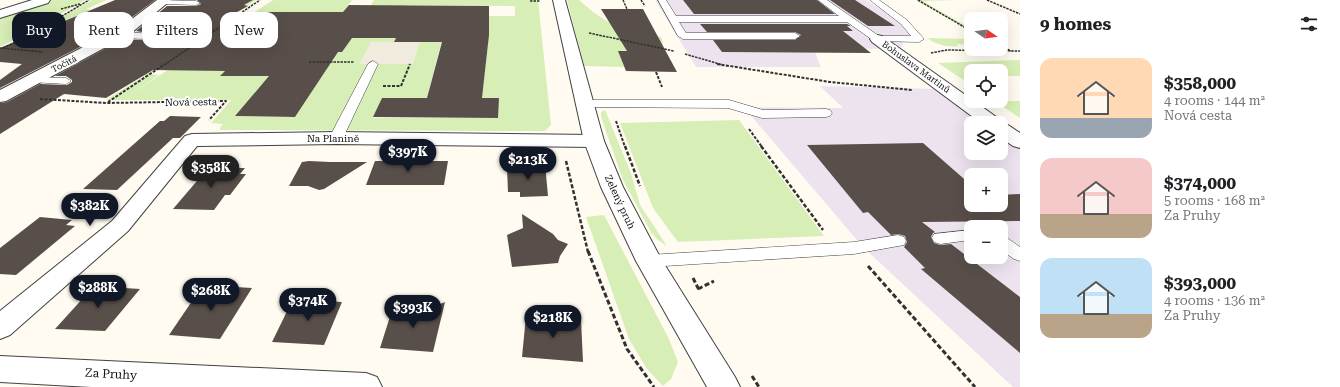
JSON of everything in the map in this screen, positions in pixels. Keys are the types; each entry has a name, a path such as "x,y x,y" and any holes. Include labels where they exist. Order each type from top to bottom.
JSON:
{"street":[{"path":"0,14 44,0"},
{"name":"Zelený pruh","path":"559,0 594,141 612,187 649,261 724,387"},
{"name":"Točitá","path":"134,22 164,1"},
{"name":"Bohuslava Martinů","path":"877,39 983,116"},
{"name":"Točitá","path":"0,97 92,48"},
{"path":"1008,134 1020,142"},
{"name":"Na Planině","path":"192,140 336,138 594,141"},
{"path":"0,327 120,226 192,140"},
{"name":"Za Pruhy","path":"0,369 366,387"}],"lane":[{"path":"662,0 683,36 795,36"},
{"path":"822,0 877,39 919,39 904,22 874,0"},
{"path":"164,1 196,3"},
{"path":"673,19 849,19"},
{"path":"134,36 141,36"},
{"path":"336,138 373,64"},
{"path":"34,80 66,81"},
{"path":"585,104 729,104 762,114 826,113"},
{"path":"940,238 964,236"},
{"path":"649,261 846,249 898,241"},
{"path":"1008,247 1020,255"}],"path":[{"path":"3,48 27,37 89,0"},
{"path":"0,97 107,103 260,0"},
{"path":"530,1 542,0"},
{"path":"623,0 627,9"},
{"path":"918,0 964,26"},
{"path":"987,0 1020,14"},
{"path":"588,33 676,52"},
{"path":"927,55 947,50 1020,51"},
{"path":"680,53 714,63 822,81 914,91"},
{"path":"309,62 360,62"},
{"path":"363,86 401,86 410,64"},
{"path":"656,72 664,91"},
{"name":"Nová cesta","path":"107,103 226,101 192,140"},
{"path":"748,128 846,249 975,387"},
{"path":"561,140 587,249 627,349 654,387"},
{"path":"698,289 714,281"}],"shaded area":[{"path":"655,0 866,0 913,29 899,49 814,48 821,67 696,67"},
{"path":"371,42 420,42 413,64 359,64"},
{"path":"820,86 935,89 973,116 964,116 964,160 1008,160 1008,141 1020,150 1020,387 1013,387 862,246 747,111 746,107 843,108"}],"green space":[{"path":"51,0 86,0 64,12 15,12"},
{"path":"92,0 107,0 86,9 91,10 86,12 74,12 74,17 66,20 66,15"},
{"path":"242,0 256,0 239,12 235,12 247,6 244,5 251,1"},
{"path":"273,0 352,0 318,48 205,70 225,71 221,76 235,76 240,71 308,52 236,116 295,117 326,70 304,70 350,38 396,38 394,42 409,42 411,38 454,38 453,44 441,44 429,89 442,89 440,98 382,98 373,118 497,118 498,98 461,98 462,89 483,89 488,44 474,16 515,16 515,6 407,5 403,15 358,26 374,0 538,0 551,125 545,131 220,130 223,124 211,123 231,100 106,100 144,76 134,75 173,48 189,48 170,62 148,74 159,75 124,99 201,48 212,48 212,41 220,35 220,48 278,48 278,12 255,12"},
{"path":"567,0 579,0 593,12 610,23 651,32 662,38 663,46 646,51 619,51 624,67 584,66"},
{"path":"916,0 959,0 922,1 964,25 964,28"},
{"path":"12,13 12,41 2,46 0,46 0,17"},
{"path":"220,20 220,26 212,32 212,24"},
{"path":"66,22 74,24 74,38 66,37"},
{"path":"927,38 964,39 964,44 957,44 958,46 945,46"},
{"path":"1020,60 1020,76 1008,76 1008,64 964,64 964,80 938,63"},
{"path":"1008,101 1020,101 1020,118 1005,108 1008,108"},
{"path":"605,110 631,173 640,205 667,246 652,234 623,180 601,117 601,112"},
{"path":"739,120 824,236 678,242 653,208 620,123"},
{"path":"604,215 669,339 678,362 671,379 663,386 647,369 629,339 586,217"}],"building":[{"path":"115,0 155,0 134,16 134,12 86,12"},
{"path":"197,0 253,0 244,5 248,6 237,12 220,12 220,48 278,48 278,12 343,12 349,5 489,6 489,35 482,98 499,98 498,118 373,117 382,98 427,98 442,42 394,42 396,38 352,38 342,52 338,52 295,117 235,116 269,76 220,76 225,71 153,70 106,98 64,94 0,134 0,103 7,102 40,84 67,85 72,82 72,80 66,76 55,76 106,48 134,48 134,40 142,40 142,48 212,48 212,12 160,12 167,6 196,6 201,4"},
{"path":"683,0 817,0 835,14 694,14"},
{"path":"830,0 855,0 895,26 868,26"},
{"path":"601,9 643,9 677,72 626,71 618,51 627,51"},
{"path":"74,17 74,48 78,48 0,88 0,80 22,64 0,62 0,48 12,43 12,48 66,48 66,20"},
{"path":"700,24 847,24 851,26 847,26 853,31 843,31 871,53 722,52 713,40 795,40 801,35 795,32 707,32"},
{"path":"142,26 142,32 136,31"},
{"path":"170,116 201,117 180,138 173,138 117,190 83,189 160,121 164,121"},
{"path":"923,143 964,179 964,212 1008,212 1008,195 1020,194 1020,221 964,220 964,222 922,222 935,232 931,237 934,243 940,245 951,244 964,254 964,264 977,264 1020,297 1020,353 921,269 925,268 904,247 907,242 905,236 898,234 891,235 868,212 863,213 807,145"},
{"path":"375,161 448,161 444,185 366,185"},
{"path":"302,162 367,162 324,189 319,190 308,186 289,186"},
{"path":"545,164 548,196 520,197 520,192 508,192 507,169 519,169 519,165"},
{"path":"208,168 245,168 240,174 246,174 230,195 225,195 214,210 173,209"},
{"path":"522,214 553,234 558,240 568,244 560,256 558,263 512,267 507,235 523,228"},
{"path":"40,217 72,220 66,225 75,226 16,275 0,274 0,248"},
{"path":"203,285 252,288 220,339 169,335"},
{"path":"94,286 140,289 105,331 55,329"},
{"path":"293,299 342,302 324,345 272,342"},
{"path":"445,302 433,352 380,348 393,307 428,309"},
{"path":"526,316 581,319 583,362 522,357"}]}
